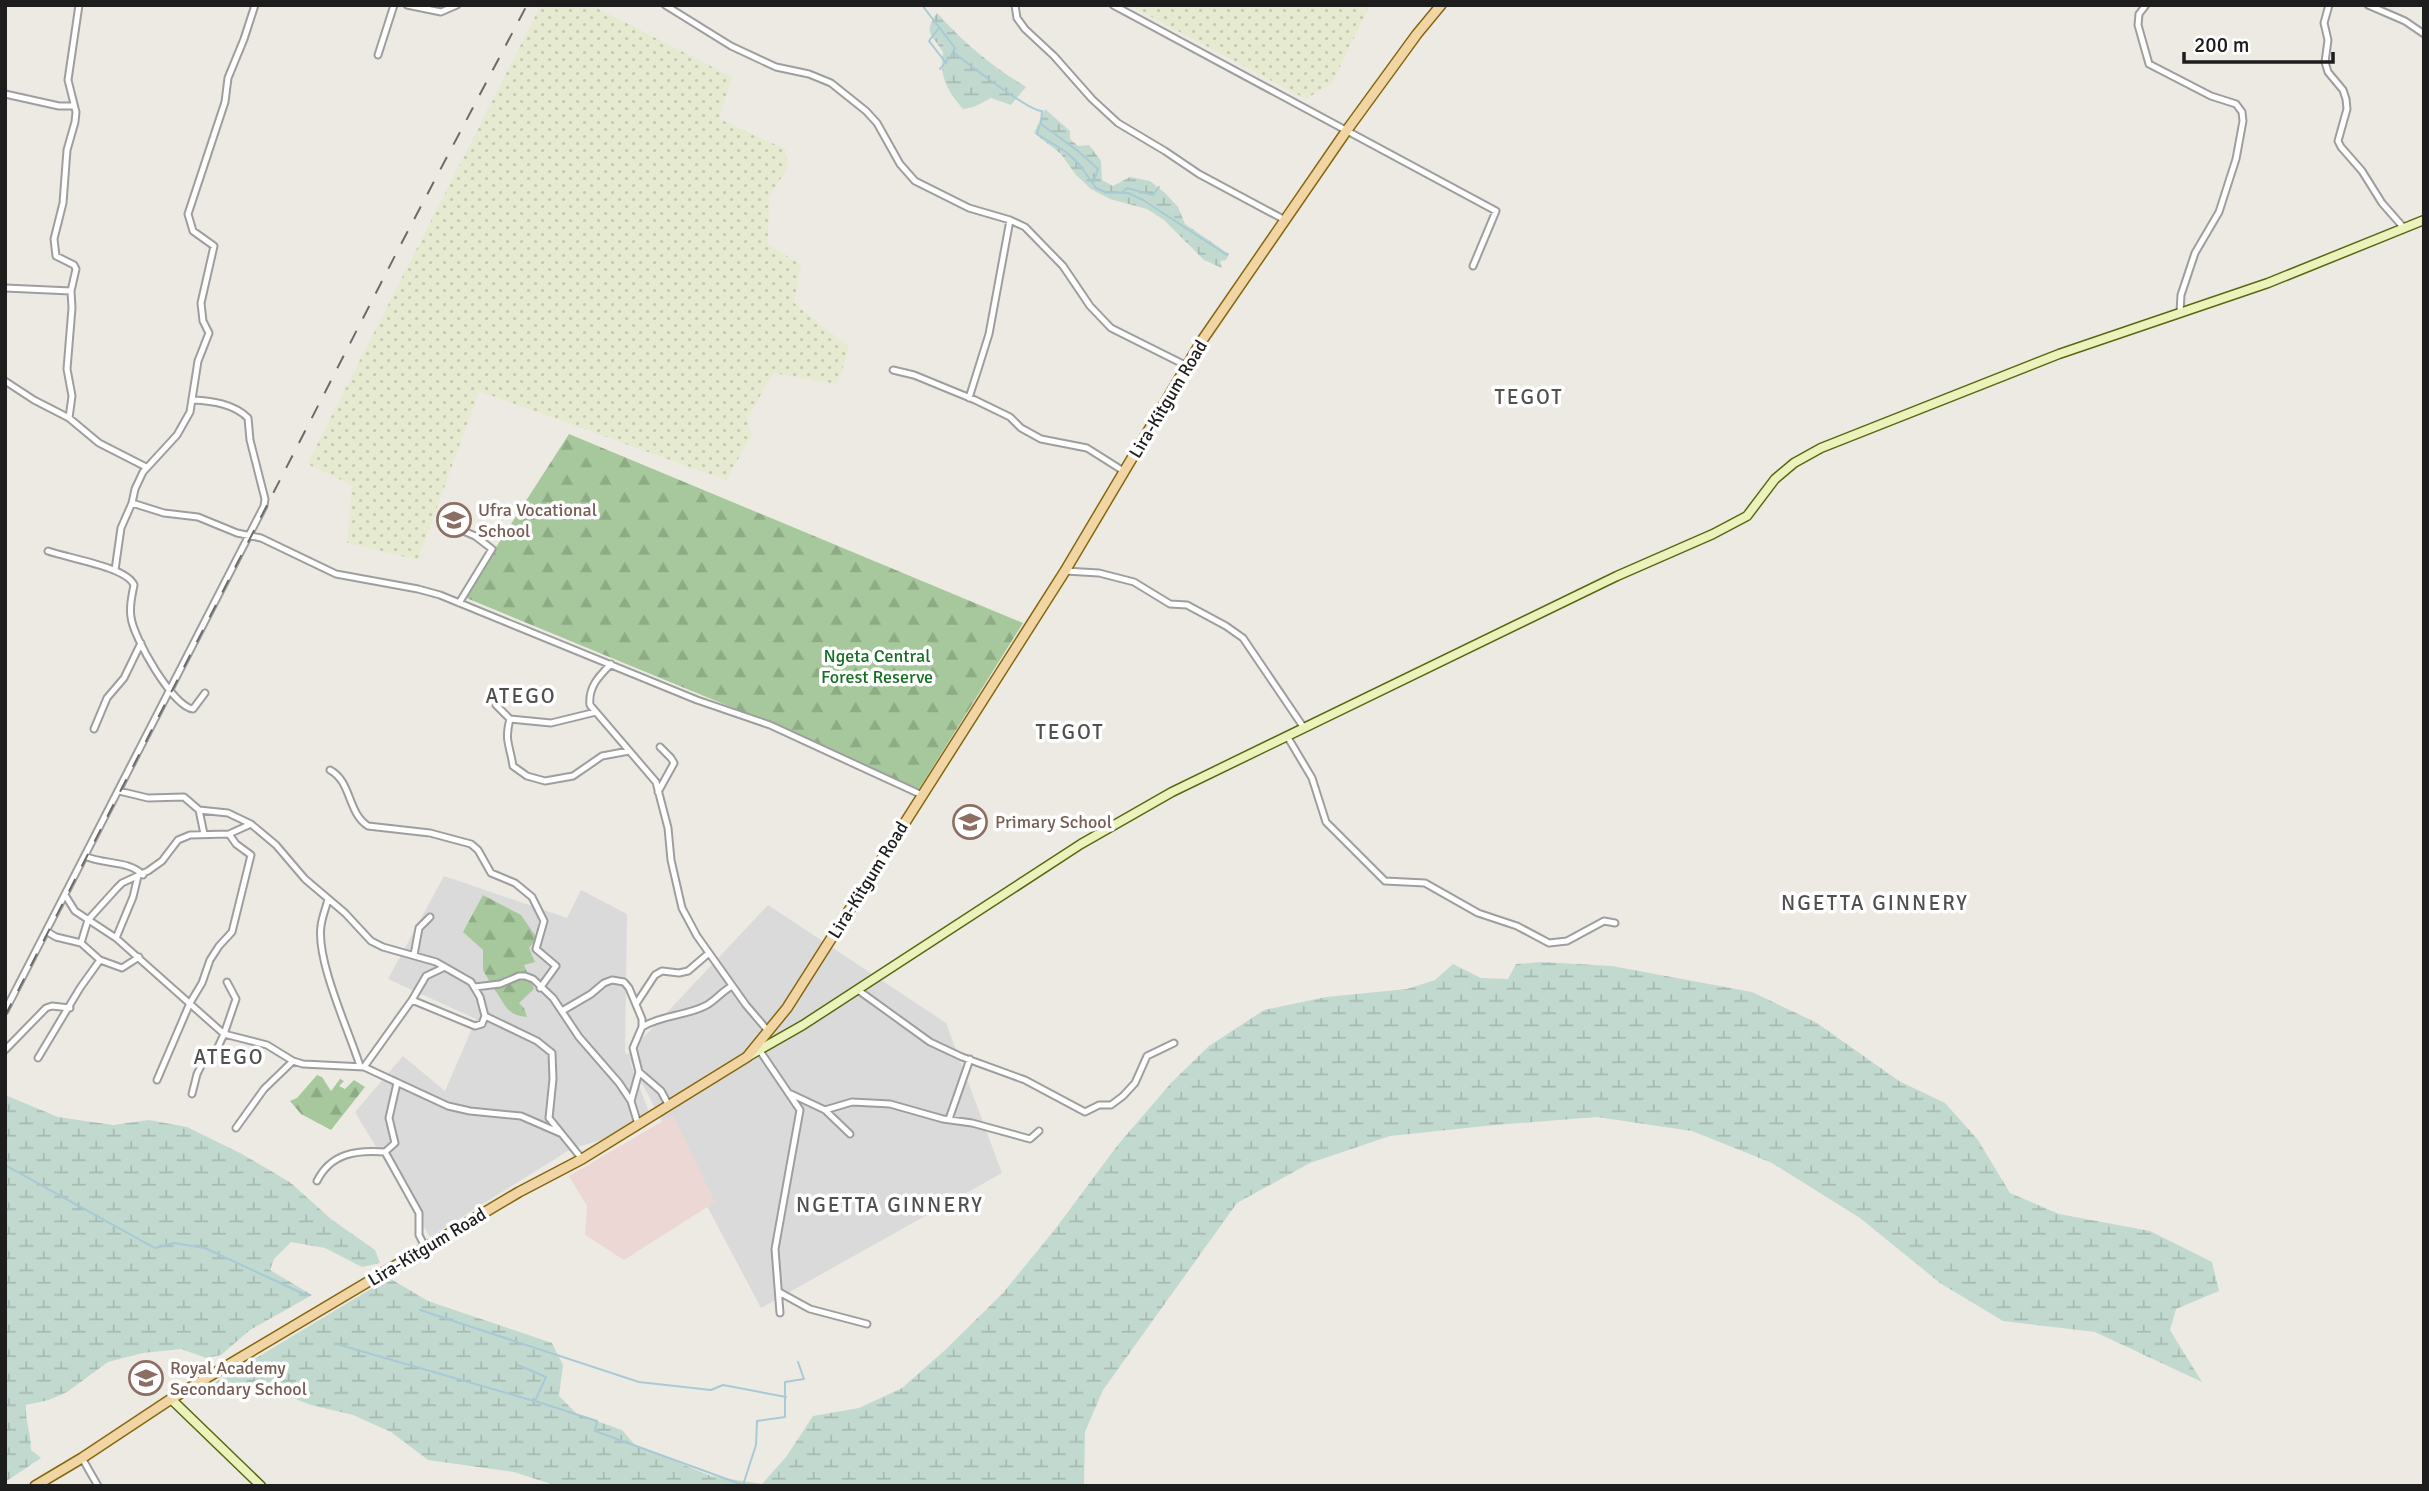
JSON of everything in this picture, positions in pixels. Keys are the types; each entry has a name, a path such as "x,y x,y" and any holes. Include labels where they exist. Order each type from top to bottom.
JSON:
{"main road":[{"name":"Lira-Kitgum Road","path":"35,1486 171,1399 425,1247 582,1159 747,1057 769,1032 1065,570 1186,366 1348,130 1441,5"},
{"path":"747,1057 858,990 932,939 1081,844 1207,774 1617,576 1738,521 1752,511 1784,471 1821,448 2059,354 2268,283 2424,220"},
{"path":"171,1399 261,1486"}],"street":[{"path":"69,418 72,396 67,369 71,291 75,267 56,256 54,239 63,203 67,150 75,122 68,80 79,5"},
{"path":"115,570 121,528 135,489 146,467 177,435 193,400 196,368 209,334 202,321 201,303 204,285 212,265 214,246 193,230 188,214 225,102 228,78 255,5"},
{"path":"378,55 394,5"},
{"path":"407,5 441,12 457,5"},
{"path":"665,5 731,46 776,66 809,74 831,83 877,123 900,164 915,181 969,208 1010,220 1029,231 1063,266 1090,306 1111,328 1186,366"},
{"path":"1014,5 1017,18 1025,29 1055,56 1092,99 1118,123 1199,174 1286,220"},
{"path":"1113,5 1496,211 1473,266"},
{"path":"2146,5 2139,14 2138,25 2149,64 2211,96 2236,104 2242,112 2243,121 2236,159 2218,212 2202,239 2186,279 2180,313"},
{"path":"2329,5 2324,23 2328,40 2325,62 2328,72 2343,90 2347,109 2338,141 2403,228"},
{"path":"2368,5 2405,21 2424,34"},
{"path":"5,94 60,106 74,106"},
{"path":"969,398 989,334 1010,220"},
{"path":"5,288 71,291"},
{"path":"893,370 914,375 1010,417 1034,436 1048,442 1087,448 1125,472"},
{"path":"5,381 33,400 69,418 99,443 146,467"},
{"path":"5,1011 249,536 265,499 250,440 248,418 229,405 193,400"},
{"path":"132,503 164,513 198,517 270,542 336,574 418,589 459,603 697,700 770,725 922,795"},
{"path":"452,526 475,536 492,549 459,603"},
{"path":"48,551 115,570 133,581 130,616 141,643 169,692 183,706 192,709 205,693"},
{"path":"1065,570 1099,573 1134,582 1170,604 1187,605 1226,626 1243,638 1304,728"},
{"path":"94,729 107,698 124,678 141,643"},
{"path":"611,664 599,676 590,691 590,705 656,782 668,828 671,860 682,908 697,936 732,986 769,1032"},
{"path":"496,705 510,719 551,723 596,712"},
{"path":"510,719 505,734 513,766 537,780 573,776 603,756 629,751"},
{"path":"1287,736 1312,778 1326,822 1385,881 1425,883 1478,913 1517,926 1549,943 1566,941 1604,921 1615,923"},
{"path":"658,792 674,763 660,747"},
{"path":"330,770 344,782 351,803 363,823 368,826 430,833 471,844 478,850 491,873 516,883 532,897 544,921 536,949 556,966 540,988"},
{"path":"119,791 153,799 184,797 199,810 228,813 251,824 276,845 305,879 371,941 445,967 475,987 485,1016 494,1023 537,1041 552,1053 553,1079 549,1115 582,1159"},
{"path":"199,810 204,834"},
{"path":"81,943 88,920 122,883 140,876 162,861 178,840 190,835 220,836 251,824"},
{"path":"156,1080 190,1003 202,983 210,960 236,923 238,902 251,855 236,844 229,834"},
{"path":"85,856 104,864 133,866 140,876"},
{"path":"116,938 140,876"},
{"path":"65,895 75,911 116,938 224,1034 267,1045 293,1062 362,1067 447,1106 520,1116 560,1133"},
{"path":"328,899 321,926 322,948 362,1067"},
{"path":"414,955 419,928 430,917"},
{"path":"46,931 51,935 81,943 100,960 122,968 139,957"},
{"path":"636,1003 655,975 662,971 688,971 709,953"},
{"path":"38,1058 100,960"},
{"path":"362,1067 412,1000 424,978 445,967"},
{"path":"475,987 500,984 525,976 533,979 554,998 579,1037 619,1083 631,1101 638,1125"},
{"path":"562,1011 591,994 600,985 612,980 624,982 642,1019 642,1027 633,1048 639,1072 631,1101"},
{"path":"192,1094 197,1074 202,1064 218,1047 236,999 227,982"},
{"path":"642,1027 659,1018 706,1006 722,991 732,986"},
{"path":"858,990 930,1042 1025,1080 1085,1112 1099,1105 1111,1105 1123,1096 1135,1083 1147,1056 1174,1043"},
{"path":"412,1000 475,1026 482,1024 485,1016"},
{"path":"5,1050 46,1008 70,1008"},
{"path":"760,1051 799,1105 800,1115 775,1249 780,1313"},
{"path":"949,1119 970,1059"},
{"path":"236,1128 264,1088 293,1062"},
{"path":"639,1072 661,1091 668,1104"},
{"path":"317,1181 323,1169 334,1160 364,1150 385,1152 395,1143 389,1118 397,1083"},
{"path":"789,1093 825,1110 850,1134"},
{"path":"825,1110 864,1101 972,1122 1030,1139 1039,1130"},
{"path":"385,1152 419,1213 419,1235 425,1247"},
{"path":"779,1292 810,1309 867,1324"},
{"path":"82,1458 98,1486"}],"shaded area":[{"path":"444,876 567,918 581,890 627,914 627,1055 768,905 946,1023 1002,1173 761,1308 628,1057 649,1112 601,1140 571,1149 430,1237 355,1112 403,1056 445,1091 476,1019 388,979"},
{"path":"673,1115 715,1202 624,1260 585,1235 587,1206 569,1176"}],"green space":[{"path":"541,5 591,5 732,77 719,119 785,149 788,167 769,197 768,244 801,265 794,303 849,347 838,384 773,373 747,419 752,435 726,480 479,391 418,560 347,543 352,485 307,464"},
{"path":"1129,5 1370,5 1332,83 1306,99"},
{"path":"937,13 979,53 1026,87 1011,105 991,98 974,107 963,109 957,102 943,76 943,52 930,33 930,25"},
{"path":"1045,109 1070,131 1070,139 1078,146 1089,145 1101,161 1102,180 1113,186 1130,177 1150,181 1165,193 1178,207 1185,224 1229,254 1226,260 1220,261 1222,268 1204,260 1164,220 1147,209 1110,199 1091,189 1076,175 1061,154 1034,133"},
{"name":"Ngeta Central Forest Reserve","path":"569,434 1023,623 919,789 738,710 464,597"},
{"path":"483,895 521,915 537,938 529,948 535,962 524,965 534,989 519,1003 527,1017 514,1014 507,1008 494,989 507,985 504,981 491,984 483,970 483,950 463,932"},
{"path":"1542,962 1612,966 1752,992 1817,1023 1899,1081 1945,1103 1978,1140 2010,1193 2059,1214 2150,1231 2212,1262 2219,1291 2176,1309 2170,1330 2202,1382 2095,1332 2003,1321 1940,1283 1860,1218 1772,1163 1692,1131 1597,1117 1390,1136 1310,1163 1237,1203 1103,1390 1085,1432 1084,1486 557,1486 514,1472 428,1460 391,1432 353,1415 311,1405 277,1392 238,1396 211,1385 389,1278 428,1301 552,1343 563,1365 559,1396 577,1414 622,1430 635,1445 711,1476 762,1484 786,1457 813,1416 859,1408 902,1388 944,1351 1003,1293 1117,1146 1171,1083 1209,1046 1264,1010 1326,997 1407,989 1435,980 1453,964 1481,978 1508,979 1516,964"},
{"path":"317,1075 322,1077 331,1091 340,1079 344,1081 339,1086 345,1089 354,1080 365,1087 331,1130 301,1114 290,1101 297,1098"},
{"path":"5,1095 58,1117 113,1125 149,1120 187,1127 242,1154 291,1183 331,1219 375,1250 380,1263 362,1267 325,1248 291,1242 274,1259 270,1270 312,1295 250,1330 221,1355 206,1358 181,1349 143,1353 108,1362 67,1392 49,1400 26,1405 31,1450 41,1458 5,1482"}],"waterway":[{"path":"922,5 955,48 953,52 1012,96 1042,111 1041,124 1098,169 1093,183"},
{"path":"939,28 929,41 946,63"},
{"path":"940,69 952,54"},
{"path":"1040,125 1037,134 1066,152 1079,164 1096,188 1105,192 1128,193 1143,200 1227,255"},
{"path":"1123,192 1127,188 1153,195 1159,187"},
{"path":"5,1165 155,1248 174,1243 205,1248 306,1295"},
{"path":"420,1310 639,1382 711,1390 723,1385 786,1397"},
{"path":"340,1345 534,1401"},
{"path":"518,1365 546,1377 535,1401 597,1421 595,1431 743,1485 756,1445 757,1421 785,1417 785,1382 804,1379 798,1362"}],"railway":[{"path":"5,1016 400,246 527,5"}],"place":[{"name":"Ufra Vocational School","path":"454,520"},
{"name":"Primary School","path":"970,822"},
{"name":"Royal Academy Secondary School","path":"146,1378"}],"district":[{"name":"TEGOT","path":"1529,397"},
{"name":"ATEGO","path":"521,696"},
{"name":"TEGOT","path":"1070,732"},
{"name":"NGETTA GINNERY","path":"1875,903"},
{"name":"ATEGO","path":"229,1057"},
{"name":"NGETTA GINNERY","path":"890,1205"}]}
